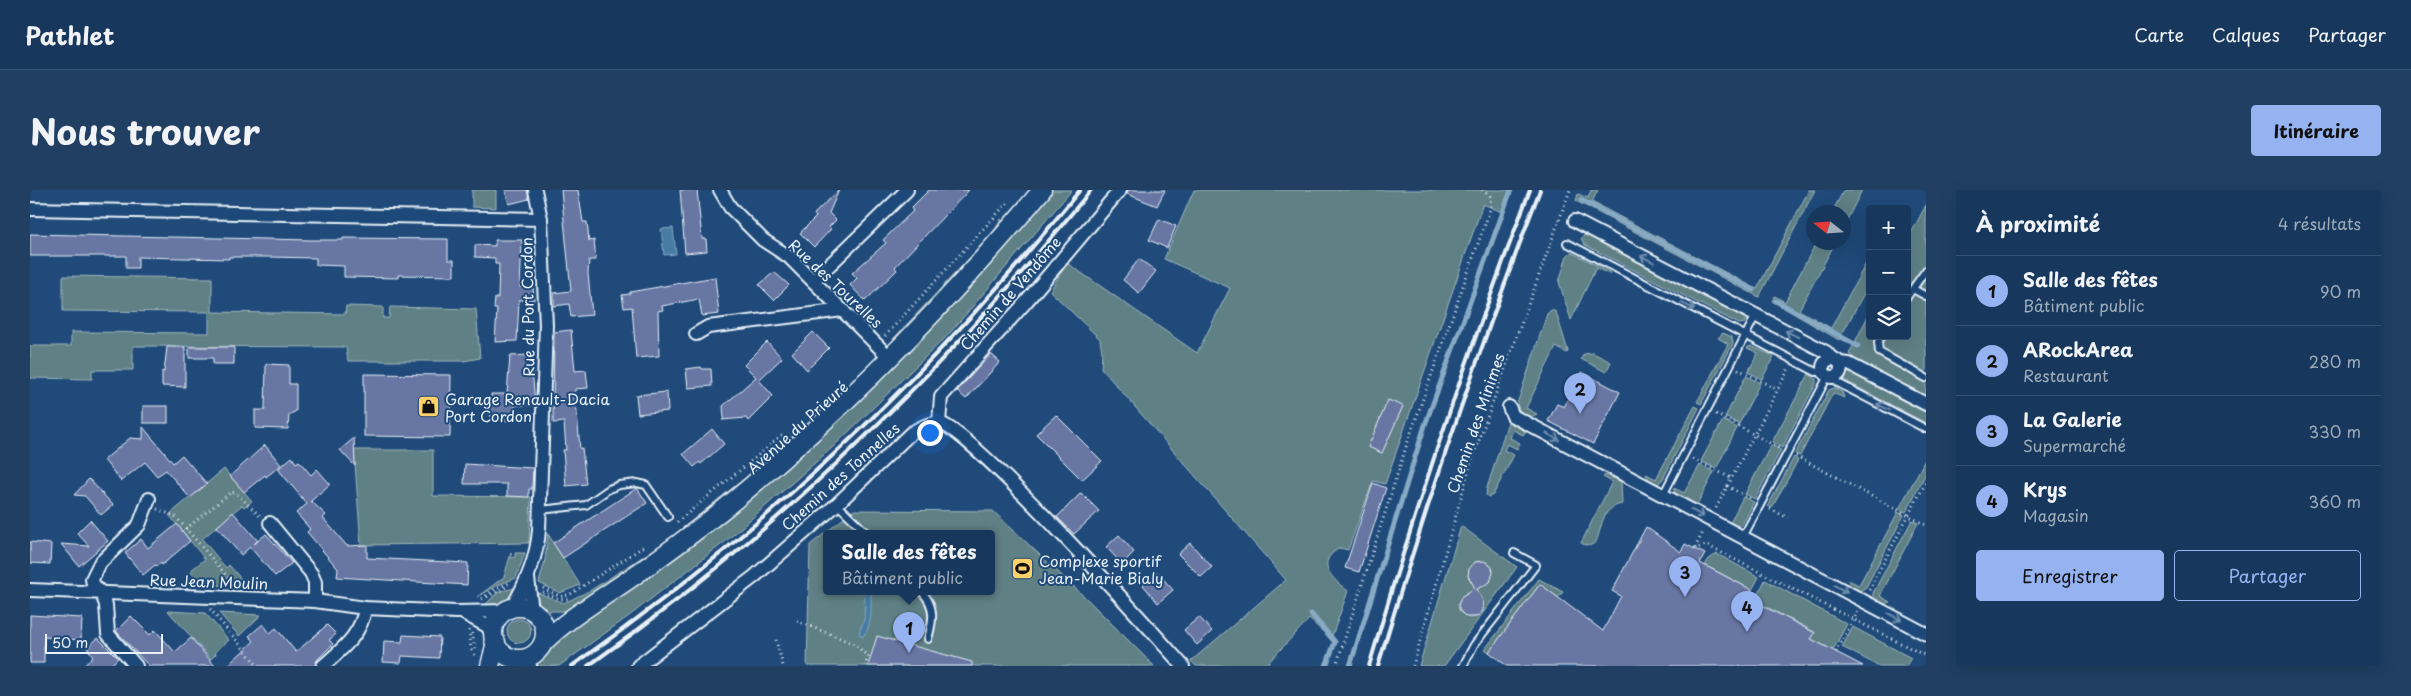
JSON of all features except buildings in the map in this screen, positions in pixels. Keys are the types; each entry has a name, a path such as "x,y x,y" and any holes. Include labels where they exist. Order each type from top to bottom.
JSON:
{"street":[{"name":"Rue du Port Cordon","path":"509,610 526,586 538,542 540,510 546,325 542,219 535,190"},
{"name":"Rue des Tourelles","path":"720,190 730,207 763,240 789,257 882,350"},
{"path":"813,281 905,190"},
{"name":"Avenue du Prieuré","path":"543,643 561,626 657,560 726,507 818,428 882,350 1008,231 1042,190"},
{"name":"Chemin de Vendôme","path":"939,423 941,396 1025,303 1120,190"},
{"path":"30,209 542,219"},
{"path":"1575,221 1826,352 1836,361 1840,372 1829,375"},
{"path":"696,334 708,327 844,310"},
{"path":"1836,361 1849,364 1926,404"},
{"path":"1508,407 1513,416 1926,634"},
{"path":"939,423 956,431 999,471 1183,666"},
{"name":"Chemin des Tonnelles","path":"638,666 755,576 838,504 911,433 922,427 939,423"},
{"path":"136,666 108,634 106,605 102,594 92,584 94,572 106,556 139,525 149,499"},
{"path":"270,523 311,573 315,582 315,601"},
{"path":"495,640 505,654 520,662 538,651 543,643 545,628 534,612 526,586"},
{"name":"Rue Jean Moulin","path":"30,590 315,601 365,608 457,612 475,615 509,610"},
{"name":"Avenue du Prieuré","path":"534,612 562,617 590,606"},
{"path":"324,666 357,633 362,624 365,608"},
{"path":"482,662 495,640 496,623 509,610 521,608 534,612"},
{"name":"Rue Jean Moulin","path":"475,615 487,626 495,640"}],"lane":[{"path":"1567,243 1816,372 1829,375 1838,383 1926,429"},
{"path":"1909,295 1926,270"},
{"path":"1913,289 1926,296"},
{"path":"1662,495 1756,315"},
{"path":"1879,340 1879,352 1926,378"},
{"path":"1743,537 1829,375"},
{"path":"540,510 586,505 614,487 641,483 646,485 668,517"},
{"path":"838,504 864,530"},
{"path":"1463,666 1474,645 1536,565 1514,553"},
{"path":"925,595 928,598 934,617 928,639"}],"path":[{"path":"1336,666 1406,447 1491,207 1490,196 1482,190"},
{"name":"Chemin des Minimes","path":"1413,666 1471,462 1570,190"},
{"path":"882,350 1011,201 996,222"},
{"path":"882,350 926,299"},
{"path":"1793,360 1694,549 1706,545 1926,656"},
{"path":"1730,365 1778,390"},
{"path":"1707,410 1926,525"},
{"path":"676,523 785,432"},
{"name":"Avenue du Prieuré","path":"769,453 790,435"},
{"path":"1684,454 1731,478"},
{"path":"1836,652 1926,482"},
{"path":"186,529 229,493 234,492 270,523"},
{"path":"149,499 157,509 175,516 247,599"},
{"path":"680,526 711,501"},
{"path":"482,662 472,640 475,615 484,596 496,588 510,583 538,586 560,596 569,595 651,542"},
{"path":"624,566 649,550"},
{"path":"526,586 559,599 568,600 608,576"},
{"path":"203,598 212,613 258,666"},
{"path":"797,621 856,644 868,657 865,666"},
{"path":"776,640 783,666"}],"green space":[{"path":"472,190 496,190 496,208 472,207"},
{"path":"1051,190 1072,190 949,334 833,447 726,541 629,616 559,666 538,666 537,661 545,654 553,640 633,587 1013,236"},
{"path":"1194,190 1510,190 1502,212 1483,204 1385,484 1373,481 1348,550 1340,548 1332,553 1328,559 1328,570 1336,581 1348,591 1331,639 1309,619 1265,666 1196,666 1191,661 1286,580 1101,368 1102,352 1100,339 1050,291 1067,263 1197,353 1230,288 1164,259"},
{"path":"1591,190 1598,190 1592,202 1757,289 1809,190 1815,190 1759,297 1576,201 1578,194 1588,198"},
{"path":"1844,190 1862,190 1851,212 1851,205 1836,205"},
{"path":"1926,205 1926,397 1856,360 1849,354 1866,320 1866,340 1911,340 1911,233"},
{"path":"1001,219 1005,223 899,336 893,339 994,232"},
{"path":"1584,235 1740,315 1745,319 1745,323 1739,324 1585,245 1581,239"},
{"path":"1812,250 1831,250 1799,310 1831,328 1866,263 1866,289 1839,340 1772,301 1775,296 1785,302"},
{"path":"1571,252 1610,272 1609,274 1596,268 1571,320 1559,282 1567,256"},
{"path":"63,276 212,278 212,312 345,314 346,306 383,307 383,318 389,318 390,307 476,309 480,358 464,361 348,361 346,347 133,346 133,370 92,370 92,379 30,378 30,346 71,346 71,332 209,333 209,312 63,311"},
{"path":"1551,310 1556,312 1568,351 1567,353 1556,347 1526,408 1537,414 1531,417 1521,413 1517,404 1547,314"},
{"path":"1723,333 1732,337 1733,344 1701,404 1697,402 1728,344 1718,338"},
{"path":"1750,346 1774,356 1762,379 1748,372 1758,353 1747,348"},
{"path":"1593,353 1611,362 1606,372 1581,359 1584,354"},
{"path":"1844,372 1851,373 1926,413 1926,423 1846,381 1842,377"},
{"path":"1809,374 1816,379 1816,384 1782,448 1772,442"},
{"path":"1746,376 1760,383 1739,424 1725,417"},
{"path":"1834,388 1842,392 1844,398 1833,393 1800,456 1795,454 1829,390"},
{"path":"1695,406 1699,408 1663,479 1658,484 1653,482 1646,474 1656,479"},
{"path":"1723,420 1737,428 1716,469 1701,461"},
{"path":"1508,422 1526,431 1523,435 1513,430 1510,438 1520,443 1517,449 1507,444 1504,450 1514,455 1493,495 1488,497 1486,495 1487,488"},
{"path":"1771,445 1781,450 1755,499 1745,494"},
{"path":"354,450 433,450 433,496 531,497 529,543 361,545"},
{"path":"1794,457 1798,460 1772,508 1768,506"},
{"path":"1926,458 1926,473 1906,512 1899,509"},
{"path":"1700,465 1714,472 1697,505 1675,493 1674,488 1684,493"},
{"path":"224,469 252,501 244,507 242,505 202,539 226,568 229,565 248,587 201,584 190,571 205,559 169,515"},
{"path":"750,474 752,476 667,545 583,601 564,611 549,611 537,603 533,591 564,603 591,590 664,543"},
{"path":"1605,475 1621,481 1622,504 1615,506 1606,513 1596,542 1592,545 1587,545 1581,543 1612,482 1603,477"},
{"path":"1743,497 1754,502 1742,525 1738,527 1730,523"},
{"name":"Complexe sportif Jean-Marie Bialy","path":"854,510 993,511 1089,601 1154,666 807,666 810,545 823,535 823,595 995,595 995,530 829,530"},
{"path":"1898,512 1904,515 1866,587 1860,591 1850,586 1848,580 1859,585"},
{"path":"1912,520 1918,523 1880,596 1890,602 1884,604 1873,598 1873,593"},
{"path":"1461,526 1517,567 1444,666 1419,666","holes":["1478,561 1487,562 1493,570 1490,582 1482,586 1473,584 1468,576 1470,566","1462,596 1483,601 1483,608 1476,617 1469,618 1461,613 1458,605"]},
{"path":"548,534 580,585 560,593 539,583 545,560"},
{"path":"511,553 511,558 515,557 515,553 525,553 516,578 498,585 477,597 504,577"},
{"path":"1717,554 1759,577 1752,590 1705,565 1709,559"},
{"path":"1539,579 1563,592 1558,598 1540,584 1489,652 1485,649"},
{"path":"1765,580 1847,624 1833,650 1811,639 1815,632 1755,601"},
{"path":"515,588 502,603 483,607 498,592"},
{"path":"168,611 205,613 229,640 215,652 216,654 211,659"},
{"path":"219,613 261,615 239,636"},
{"path":"519,619 527,623 531,631 527,639 519,643 511,639 507,631 511,623"},
{"path":"1853,627 1911,658 1906,666 1879,666 1842,647"}],"water":[{"path":"673,228 676,254 664,255 661,229"},
{"path":"865,595 871,595 870,622 866,633 862,637 859,633 864,619"}],"waterway":[{"path":"1350,666 1425,425 1511,190"},
{"path":"1581,200 1753,290"},
{"path":"1776,301 1858,346"},
{"path":"1311,614 1335,642 1326,666"}],"railway":[{"path":"572,666 644,614 713,560 843,446 905,386 965,323 1080,190"},
{"path":"588,666 726,561 856,446 977,322 1091,190"},
{"path":"1369,666 1445,426 1530,190"},
{"path":"1378,666 1454,426 1540,190"}],"place":[{"name":"Garage Renault-Dacia Port Cordon","path":"429,407"},
{"name":"ARockArea","path":"1580,414"},
{"name":"Complexe sportif Jean-Marie Bialy","path":"1023,569"},
{"name":"La Galerie","path":"1685,597"},
{"name":"Krys","path":"1747,632"},
{"name":"Salle des fêtes","path":"909,653"}]}
